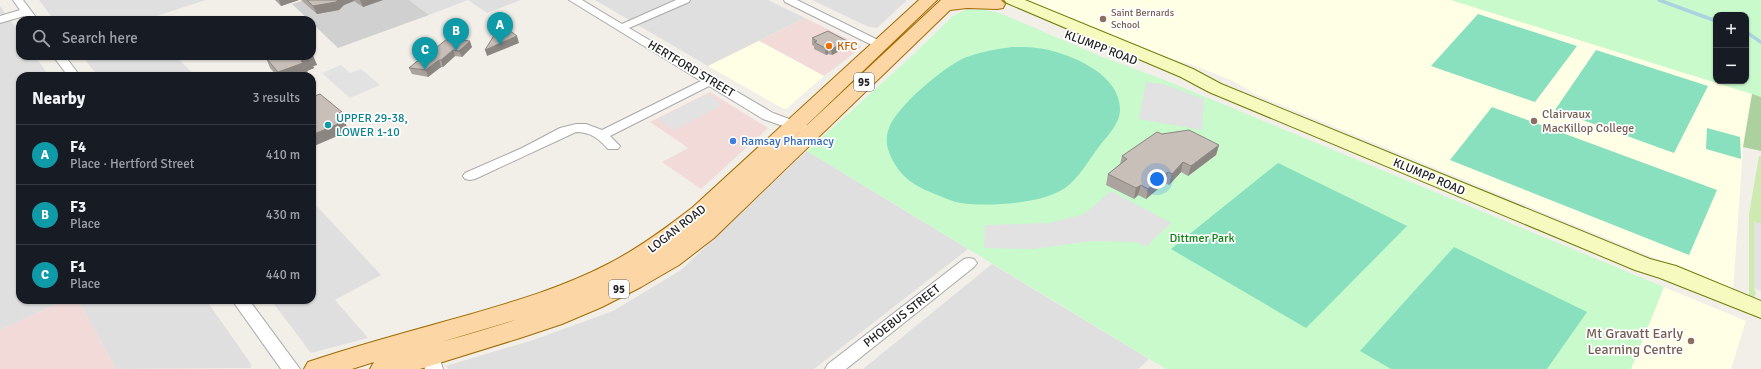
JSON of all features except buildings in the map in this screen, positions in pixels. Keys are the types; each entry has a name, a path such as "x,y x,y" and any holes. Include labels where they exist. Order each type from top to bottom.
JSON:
{"main road":[{"name":"LOGAN ROAD","path":"384,369 572,310 600,298 672,258 706,232 880,45 929,0"},
{"path":"948,3 999,1"},
{"name":"KLUMPP ROAD","path":"999,1 1187,73 1215,88 1643,265 1668,272 1761,310"},
{"name":"LOGAN ROAD","path":"802,129 948,3"},
{"name":"KLUMPP ROAD","path":"1643,265 1665,278 1761,318"},
{"name":"LOGAN ROAD","path":"318,369 430,354"}],"street":[{"path":"18,0 29,16"},
{"name":"HERTFORD STREET","path":"574,0 768,116 802,129"},
{"path":"621,28 685,0"},
{"path":"789,0 880,45"},
{"path":"0,20 16,18"},
{"path":"62,60 71,72"},
{"path":"602,135 710,81"},
{"path":"470,176 527,151 565,130 586,128 602,135 613,146"},
{"name":"PHOEBUS STREET","path":"834,369 969,263"},
{"path":"243,304 291,369"}],"shaded area":[{"path":"39,0 206,0 156,16 51,16"},
{"path":"305,0 409,0 429,15 338,48 316,27 316,16 305,16 292,4"},
{"path":"409,0 468,0 429,15"},
{"path":"468,0 521,0 487,13"},
{"path":"595,0 768,0 805,18 708,66"},
{"path":"812,0 907,0 877,28 869,27"},
{"name":"Clairvaux MacKillop College","path":"1027,0 1451,0 1713,82 1713,84 1720,84 1752,94 1743,148 1733,290 1255,94 1233,81 1193,65 1166,57"},
{"path":"0,6 16,28 16,60 38,60 46,72 16,72 16,304 57,304 0,330"},
{"path":"805,18 860,45 861,48 824,76 759,41"},
{"path":"759,41 824,76 786,109 708,66"},
{"path":"85,60 180,60 191,72 95,72"},
{"path":"341,65 350,73 361,69 380,85 350,98 322,73"},
{"path":"1146,82 1163,84 1204,99 1202,130 1139,119"},
{"path":"710,92 768,128 701,189 662,162 688,148 650,122"},
{"path":"709,94 722,105 674,130 658,119"},
{"path":"807,151 968,249 814,369 449,369 446,366 533,340 613,311 681,270"},
{"path":"1111,191 1171,223 1146,247 1137,242 1093,241 1032,249 984,248 985,225 1050,223 1084,214"},
{"path":"316,205 381,275 335,300 368,338 311,353 274,304 316,304"},
{"path":"1754,221 1761,224 1761,291 1754,288"},
{"path":"992,264 1149,359 1138,369 863,369"},
{"name":"Mt Gravatt Early Learning Centre","path":"1664,287 1746,321 1731,369 1631,369"},
{"path":"57,304 80,304 116,369 0,369 0,330"},
{"path":"80,304 209,304 251,364 251,368 116,369"}],"green space":[{"path":"1451,0 1761,0 1761,97 1719,84 1749,84 1749,12 1713,12 1713,82"},
{"name":"Dittmer Park","path":"983,9 1002,14 1100,56 1162,79 1664,287 1631,369 1166,369 807,151 914,54 953,16 965,10"},
{"path":"1478,14 1577,46 1535,102 1431,66"},
{"path":"1012,47 1030,47 1060,53 1084,63 1095,70 1105,78 1113,88 1118,99 1120,111 1119,116 1112,131 1079,174 1065,188 1043,198 1014,203 985,205 956,202 923,189 909,180 903,175 893,161 887,143 889,128 901,109 922,88 955,63 976,54"},
{"path":"1596,50 1708,86 1674,153 1555,110"},
{"path":"1761,84 1761,151 1743,147 1752,94"},
{"path":"1492,107 1717,190 1689,255 1450,160"},
{"path":"1707,128 1740,137 1741,159 1706,149"},
{"path":"1759,156 1761,156 1761,224 1754,222 1754,288 1756,293 1754,298 1749,296 1749,214"},
{"path":"1278,163 1407,226 1306,328 1171,249"},
{"path":"1454,247 1587,312 1547,369 1391,369 1360,351"}],"waterway":[{"path":"1659,0 1713,20"},
{"path":"1749,34 1761,42"}],"place":[{"name":"Saint Bernards School","path":"1103,19"},
{"name":"F4","path":"500,45"},
{"name":"KFC","path":"829,46"},
{"name":"F3","path":"456,51"},
{"name":"F1","path":"425,70"},
{"name":"Clairvaux MacKillop College","path":"1534,121"},
{"name":"UPPER 29-38, LOWER 1-10","path":"328,125"},
{"name":"Ramsay Pharmacy","path":"733,141"},
{"name":"Mt Gravatt Early Learning Centre","path":"1691,341"}]}
